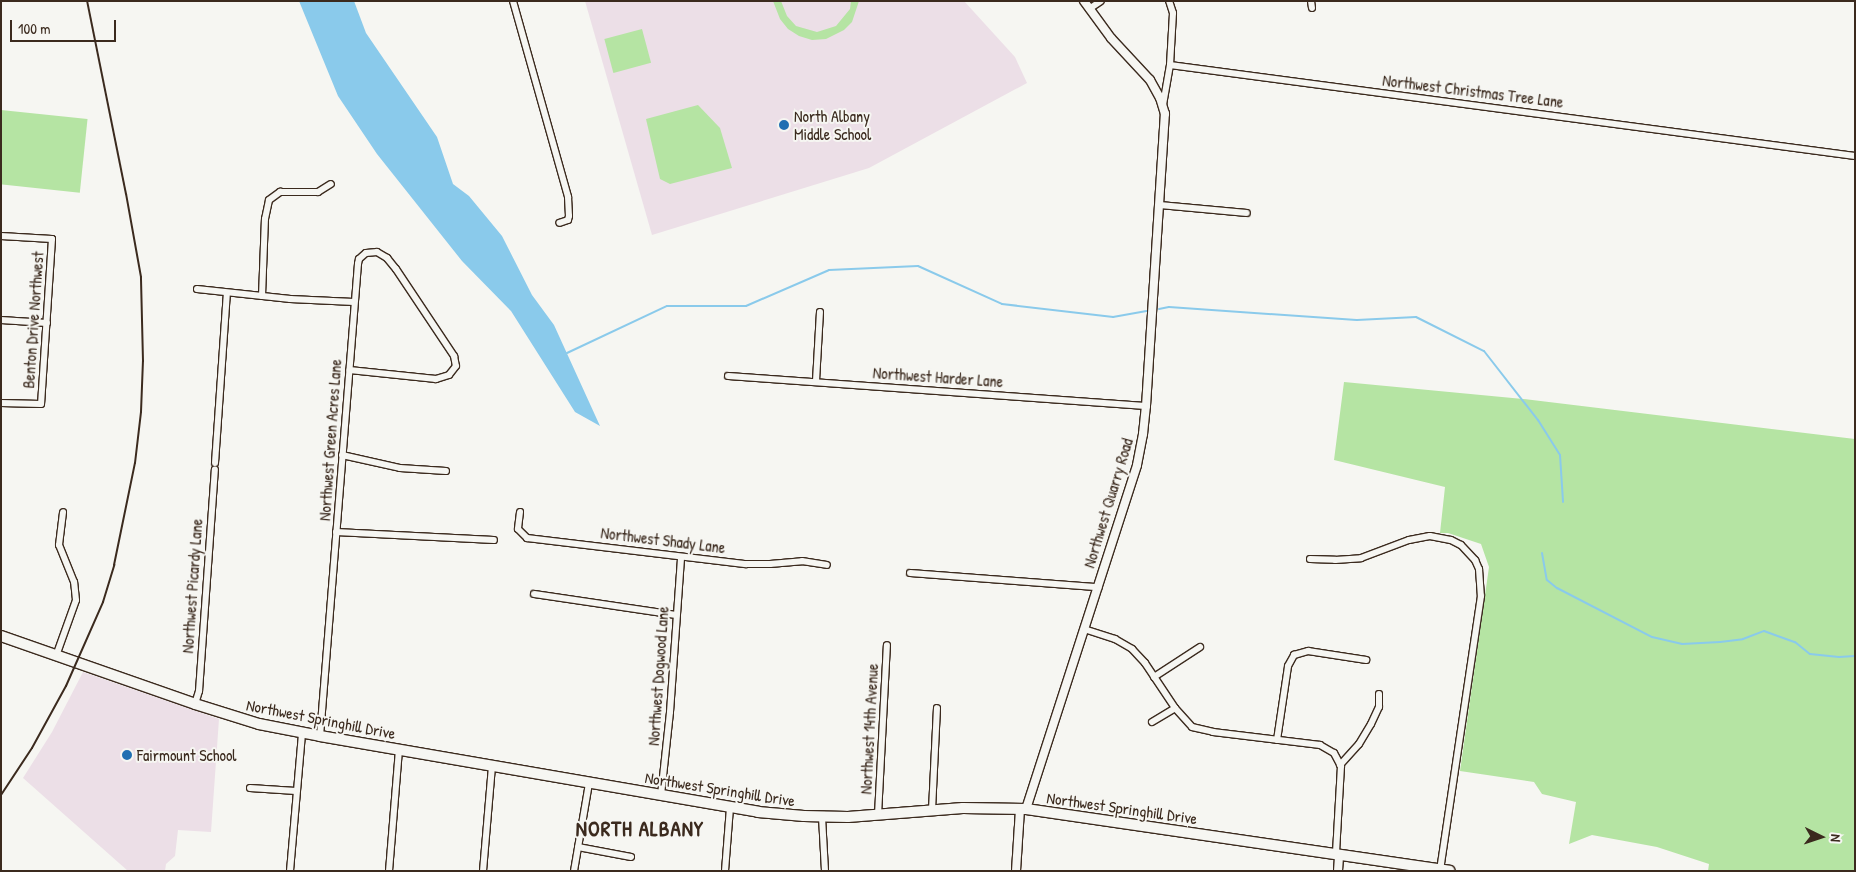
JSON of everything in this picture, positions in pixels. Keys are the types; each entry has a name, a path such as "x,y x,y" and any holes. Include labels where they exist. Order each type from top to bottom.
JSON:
{"main road":[{"name":"Northwest Springhill Drive","path":"1,636 195,704 260,724 730,808 774,814 822,817 878,815 932,810 1023,809 1438,870"}],"street":[{"path":"513,1 568,197 570,216 568,220 559,223"},
{"name":"Northwest Quarry Road","path":"1084,1 1111,38 1150,80 1163,105"},
{"path":"1089,8 1101,1"},
{"name":"Northwest Quarry Road","path":"1016,871 1023,809 1098,587 1137,465 1143,434 1165,129 1163,105 1170,65 1173,13 1170,1"},
{"name":"Northwest Christmas Tree Lane","path":"1170,65 1855,156"},
{"path":"262,296 266,219 269,200 280,192 318,192 331,184"},
{"path":"1160,205 1247,213"},
{"name":"Benton Drive Northwest","path":"1,236 52,239 41,404 1,403"},
{"name":"Northwest Green Acres Lane","path":"320,736 354,302 359,259 371,252 381,254 396,268 451,350 456,366 449,375 436,379 349,370"},
{"path":"197,289 262,296 354,302"},
{"name":"Northwest Picardy Lane","path":"195,704 199,683 227,293"},
{"path":"816,381 820,312"},
{"path":"1,320 47,323"},
{"name":"Northwest Harder Lane","path":"728,376 1146,406"},
{"path":"342,454 400,468 446,471"},
{"path":"56,656 76,600 74,582 59,544 63,512"},
{"name":"Northwest Shady Lane","path":"520,512 518,529 527,538 746,564 802,561 827,565"},
{"path":"336,532 494,540"},
{"path":"1310,559 1361,558 1410,540 1430,536 1451,540 1468,552 1479,569 1481,586 1438,870"},
{"name":"Northwest Dogwood Lane","path":"661,796 680,557"},
{"path":"910,573 1098,587"},
{"path":"534,594 676,615"},
{"path":"1084,629 1125,644 1139,656 1175,708 1192,727 1328,748 1334,753 1340,765 1338,871"},
{"name":"Northwest 14th Avenue","path":"878,815 887,645"},
{"path":"1154,677 1200,647"},
{"path":"1277,740 1288,666 1294,655 1308,651 1366,660"},
{"path":"1340,765 1359,744 1371,724 1378,707 1380,694"},
{"path":"932,810 937,708"},
{"path":"1152,722 1175,708"},
{"path":"290,871 302,733"},
{"path":"389,871 399,750"},
{"path":"483,871 492,766"},
{"path":"574,871 589,783"},
{"path":"250,788 296,792"},
{"path":"725,871 730,808"},
{"path":"822,817 825,871"},
{"path":"578,847 631,857"}],"shaded area":[{"name":"North Albany Middle School","path":"585,1 964,1 1015,57 1027,83 869,168 652,235"},
{"name":"Fairmount School","path":"83,672 219,719 211,832 178,830 175,856 166,864 165,871 128,871 23,778 52,732"}],"green space":[{"path":"773,1 781,1 787,16 796,26 817,32 836,26 850,9 851,1 859,1 852,22 844,30 826,39 812,40 799,36 788,29 780,19"},
{"path":"642,29 651,63 613,73 604,39"},
{"path":"698,105 720,128 732,168 670,184 660,179 646,119"},
{"path":"1,110 88,119 80,193 1,184"},
{"path":"1344,382 1523,399 1855,439 1855,871 1708,871 1709,864 1657,847 1592,835 1569,844 1576,802 1542,794 1534,782 1460,771 1489,567 1481,544 1448,533 1440,533 1445,487 1334,460"}],"water":[{"path":"299,1 354,1 366,33 437,137 453,184 469,196 502,236 532,295 554,325 600,426 575,412 511,311 462,261 377,154 338,96"}],"waterway":[{"path":"567,353 667,306 746,306 829,270 918,266 1002,304 1113,317 1146,311"},
{"path":"1159,309 1169,307 1357,320 1416,317 1484,351 1538,420 1560,455 1563,502"},
{"path":"1542,553 1547,580 1557,588 1652,637 1682,644 1720,642 1743,639 1764,631 1795,642 1810,654 1839,657 1855,656"}],"railway":[{"path":"1,795 32,748 66,686 103,602 114,565 135,463 141,412 143,361 141,277 87,1"}],"place":[{"name":"North Albany Middle School","path":"784,125"},
{"name":"Fairmount School","path":"127,755"}],"district":[{"name":"NORTH ALBANY","path":"640,829"}]}
